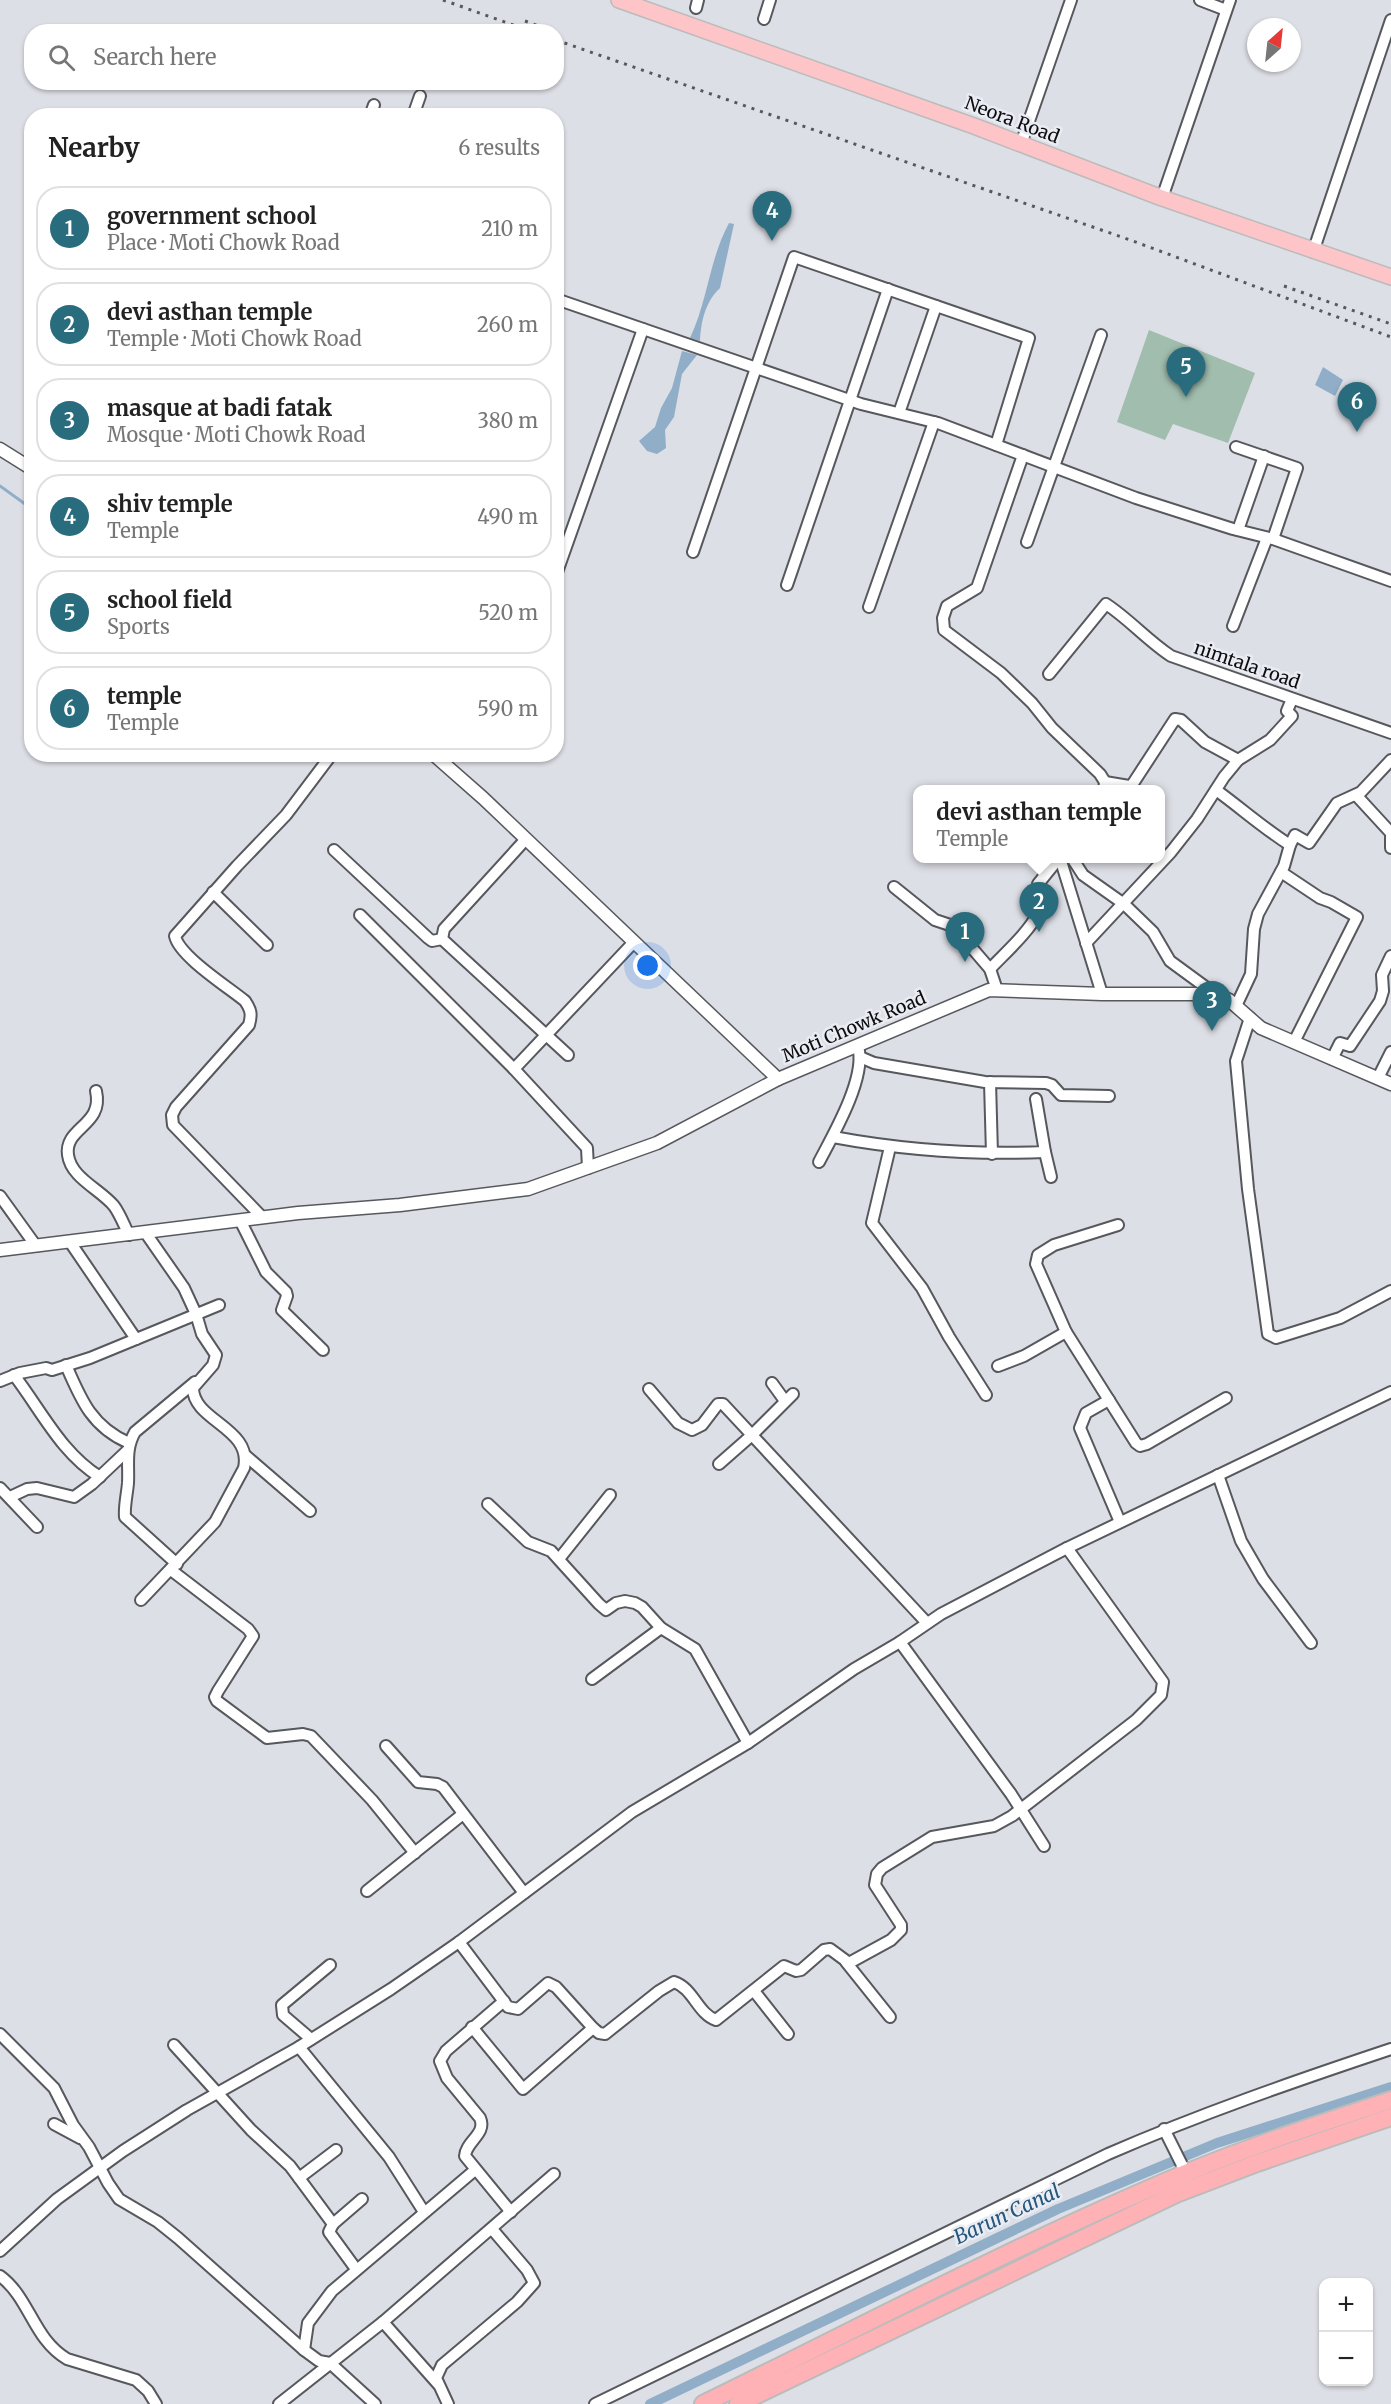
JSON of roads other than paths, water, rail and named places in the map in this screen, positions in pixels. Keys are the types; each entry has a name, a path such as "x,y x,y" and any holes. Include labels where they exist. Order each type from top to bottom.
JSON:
{"highway":[{"path":"703,2404 1184,2169 1391,2100"},
{"path":"738,2404 1176,2194 1257,2163 1391,2117"}],"main road":[{"name":"Neora Road","path":"619,0 1021,144 1162,198 1313,252 1391,277"}],"street":[{"path":"764,19 770,0"},
{"path":"1021,144 1071,0"},
{"path":"1162,198 1228,5 1200,0"},
{"path":"1313,252 1391,20"},
{"path":"416,108 420,96"},
{"path":"693,552 794,257 1029,338 996,445"},
{"path":"787,585 888,289"},
{"path":"564,302 850,400 934,422 1136,498 1270,538 1391,581"},
{"path":"899,413 936,306"},
{"path":"564,552 643,329"},
{"path":"1027,543 1101,335"},
{"path":"869,607 934,422"},
{"path":"1233,626 1297,468 1236,447"},
{"path":"0,449 24,464"},
{"path":"1023,455 977,588 947,606 943,618 944,630 1009,681 1103,785"},
{"path":"1238,530 1264,456"},
{"name":"nimtala road","path":"1049,674 1106,604 1158,648 1171,656 1391,733"},
{"path":"1165,859 1197,819 1238,760 1270,740 1292,716 1287,711 1292,699"},
{"path":"1130,785 1175,719 1181,720 1205,742 1238,760"},
{"path":"1236,1006 1251,974 1254,929 1258,914 1281,872 1295,835 1309,843 1336,803 1361,792 1391,760"},
{"path":"262,1217 173,1125 172,1115 176,1107 249,1025 252,1016 245,1000 176,944 175,936 177,931 286,815 326,762"},
{"name":"Moti Chowk Road","path":"442,762 483,798 778,1079 859,1051 989,990 997,990 1102,994 1215,994 1229,1000 1261,1028 1391,1084"},
{"path":"1216,790 1252,816 1262,827 1290,845"},
{"path":"1356,795 1391,832"},
{"path":"1391,837 1391,848"},
{"path":"442,939 444,929 526,839"},
{"path":"334,850 428,938 432,941 442,939"},
{"path":"990,969 1038,915 1039,889 1057,863"},
{"path":"1062,863 1102,994"},
{"path":"1075,863 1083,875 1124,904 1153,932 1170,961 1215,994"},
{"path":"1086,943 1161,863"},
{"path":"1281,872 1320,898 1357,917 1294,1042"},
{"path":"894,887 935,920 953,926 990,969 997,990"},
{"path":"213,892 267,945"},
{"path":"360,915 514,1069 587,1148 588,1168"},
{"path":"442,939 568,1055"},
{"path":"514,1069 633,942"},
{"path":"1332,1059 1340,1043 1350,1046 1380,1001 1383,991 1383,975 1391,956"},
{"path":"1250,1018 1236,1061 1248,1189 1269,1336 1276,1338 1340,1318 1391,1291"},
{"path":"819,1162 847,1110 859,1051 874,1063 990,1082 1052,1084 1061,1095 1109,1095"},
{"path":"1378,1078 1391,1052"},
{"path":"0,1250 262,1217 400,1205 528,1189 657,1143 778,1079"},
{"path":"990,1082 992,1154"},
{"path":"96,1091 97,1107 67,1146 69,1162 87,1183 113,1205 129,1234"},
{"path":"1036,1099 1051,1178"},
{"path":"832,1137 890,1147 992,1154 1045,1152"},
{"path":"890,1147 872,1223 922,1288 949,1337 986,1395"},
{"path":"0,1196 36,1246"},
{"path":"240,1220 266,1272 286,1292 287,1296 282,1310 322,1350"},
{"path":"1118,1225 1054,1245 1038,1255 1036,1264 1066,1332 1140,1446 1226,1398"},
{"path":"145,1233 184,1288 202,1334 216,1355 213,1365 135,1432 129,1447 125,1517 174,1567 248,1629 253,1636 218,1691 215,1697 217,1701 267,1738 303,1734 311,1736 372,1800 415,1853"},
{"path":"70,1242 136,1339"},
{"path":"0,1381 14,1375 46,1368 52,1370 90,1358 219,1305"},
{"path":"998,1366 1024,1356 1066,1332"},
{"path":"66,1365 86,1409 105,1429 129,1447"},
{"path":"14,1375 43,1419 76,1459 100,1477"},
{"path":"195,1382 193,1394 196,1401 234,1436 245,1455 310,1511"},
{"path":"719,1464 752,1436 789,1398 772,1383"},
{"path":"650,1389 678,1423 688,1429 697,1429 718,1404 723,1404 927,1623"},
{"path":"0,2251 57,2199 99,2168 171,2120 299,2047 391,1989 459,1942 632,1812 748,1743 854,1669 927,1623 958,1604 1067,1548 1391,1392"},
{"path":"1109,1400 1086,1413 1080,1428 1120,1522"},
{"path":"10,1497 27,1489 37,1488 74,1497 100,1477 129,1447"},
{"path":"141,1600 199,1542 220,1514 244,1468 245,1455"},
{"path":"1218,1475 1241,1541 1263,1579 1311,1643"},
{"path":"0,1488 37,1527"},
{"path":"559,1559 610,1495"},
{"path":"488,1504 528,1542 550,1551 559,1559 606,1610 616,1603 626,1601 634,1603 642,1607 661,1628 695,1649 748,1743"},
{"path":"846,1962 849,1963 865,1956 901,1930 899,1920 875,1885 877,1874 882,1868 932,1837 994,1826 1021,1810 1148,1709 1161,1695 1163,1682 1067,1548"},
{"path":"592,1679 661,1628"},
{"path":"900,1642 1021,1810 1044,1846"},
{"path":"386,1746 418,1782 443,1787 524,1893"},
{"path":"367,1891 463,1814"},
{"path":"459,1942 508,2007 518,2008 548,1983 556,1987 593,2028 605,2034 613,2030 659,1991 674,1982 684,1988 708,2016 716,2020 784,1966 796,1971 801,1970 824,1950 830,1948 846,1962 890,2017"},
{"path":"311,2039 283,2014 282,2005 330,1965"},
{"path":"754,1991 788,2034"},
{"path":"504,2001 446,2051 440,2061 447,2078 483,2124 482,2130 465,2151 465,2156 511,2212"},
{"path":"472,2027 523,2089 593,2028"},
{"path":"0,2034 54,2088 73,2126 84,2140 119,2199 158,2222 178,2238 304,2350 320,2361 330,2363 375,2404"},
{"path":"174,2045 258,2138 290,2166 333,2224"},
{"path":"299,2047 389,2157 424,2212"},
{"path":"596,2404 996,2208 1241,2100 1391,2049"},
{"path":"54,2124 84,2140"},
{"path":"1167,2133 1184,2169"},
{"path":"298,2178 336,2150"},
{"path":"304,2350 305,2332 312,2316 332,2291 475,2169"},
{"path":"279,2404 383,2322 554,2174"},
{"path":"356,2269 329,2232 333,2224 362,2199"},
{"path":"448,2404 436,2378 438,2372 449,2358 517,2302 534,2283 527,2270 492,2229"},
{"path":"0,2276 11,2285 36,2329 57,2353 67,2359 136,2380 148,2391 156,2404"},
{"path":"383,2322 438,2384"}],"water":[{"path":"729,223 734,224 720,288 705,313 700,341 690,338 701,309 717,251"},
{"path":"682,351 697,355 682,374 674,417 665,430 666,448 657,454 647,451 639,441 655,427 661,408 672,388"},
{"path":"1323,367 1343,380 1335,396 1315,385"}],"waterway":[{"path":"0,486 24,503"},
{"name":"Barun Canal","path":"650,2404 1058,2209 1217,2143 1391,2087"}],"railway":[{"path":"443,0 510,24"},
{"path":"525,21 533,24"},
{"path":"564,43 1133,241 1391,337"},
{"path":"1284,286 1391,324"}],"place":[{"name":"shiv temple","path":"772,241"},
{"name":"school field","path":"1186,397"},
{"name":"temple","path":"1357,432"},
{"name":"devi asthan temple","path":"1039,932"},
{"name":"government school","path":"965,962"},
{"name":"masque at badi fatak","path":"1212,1031"}]}
